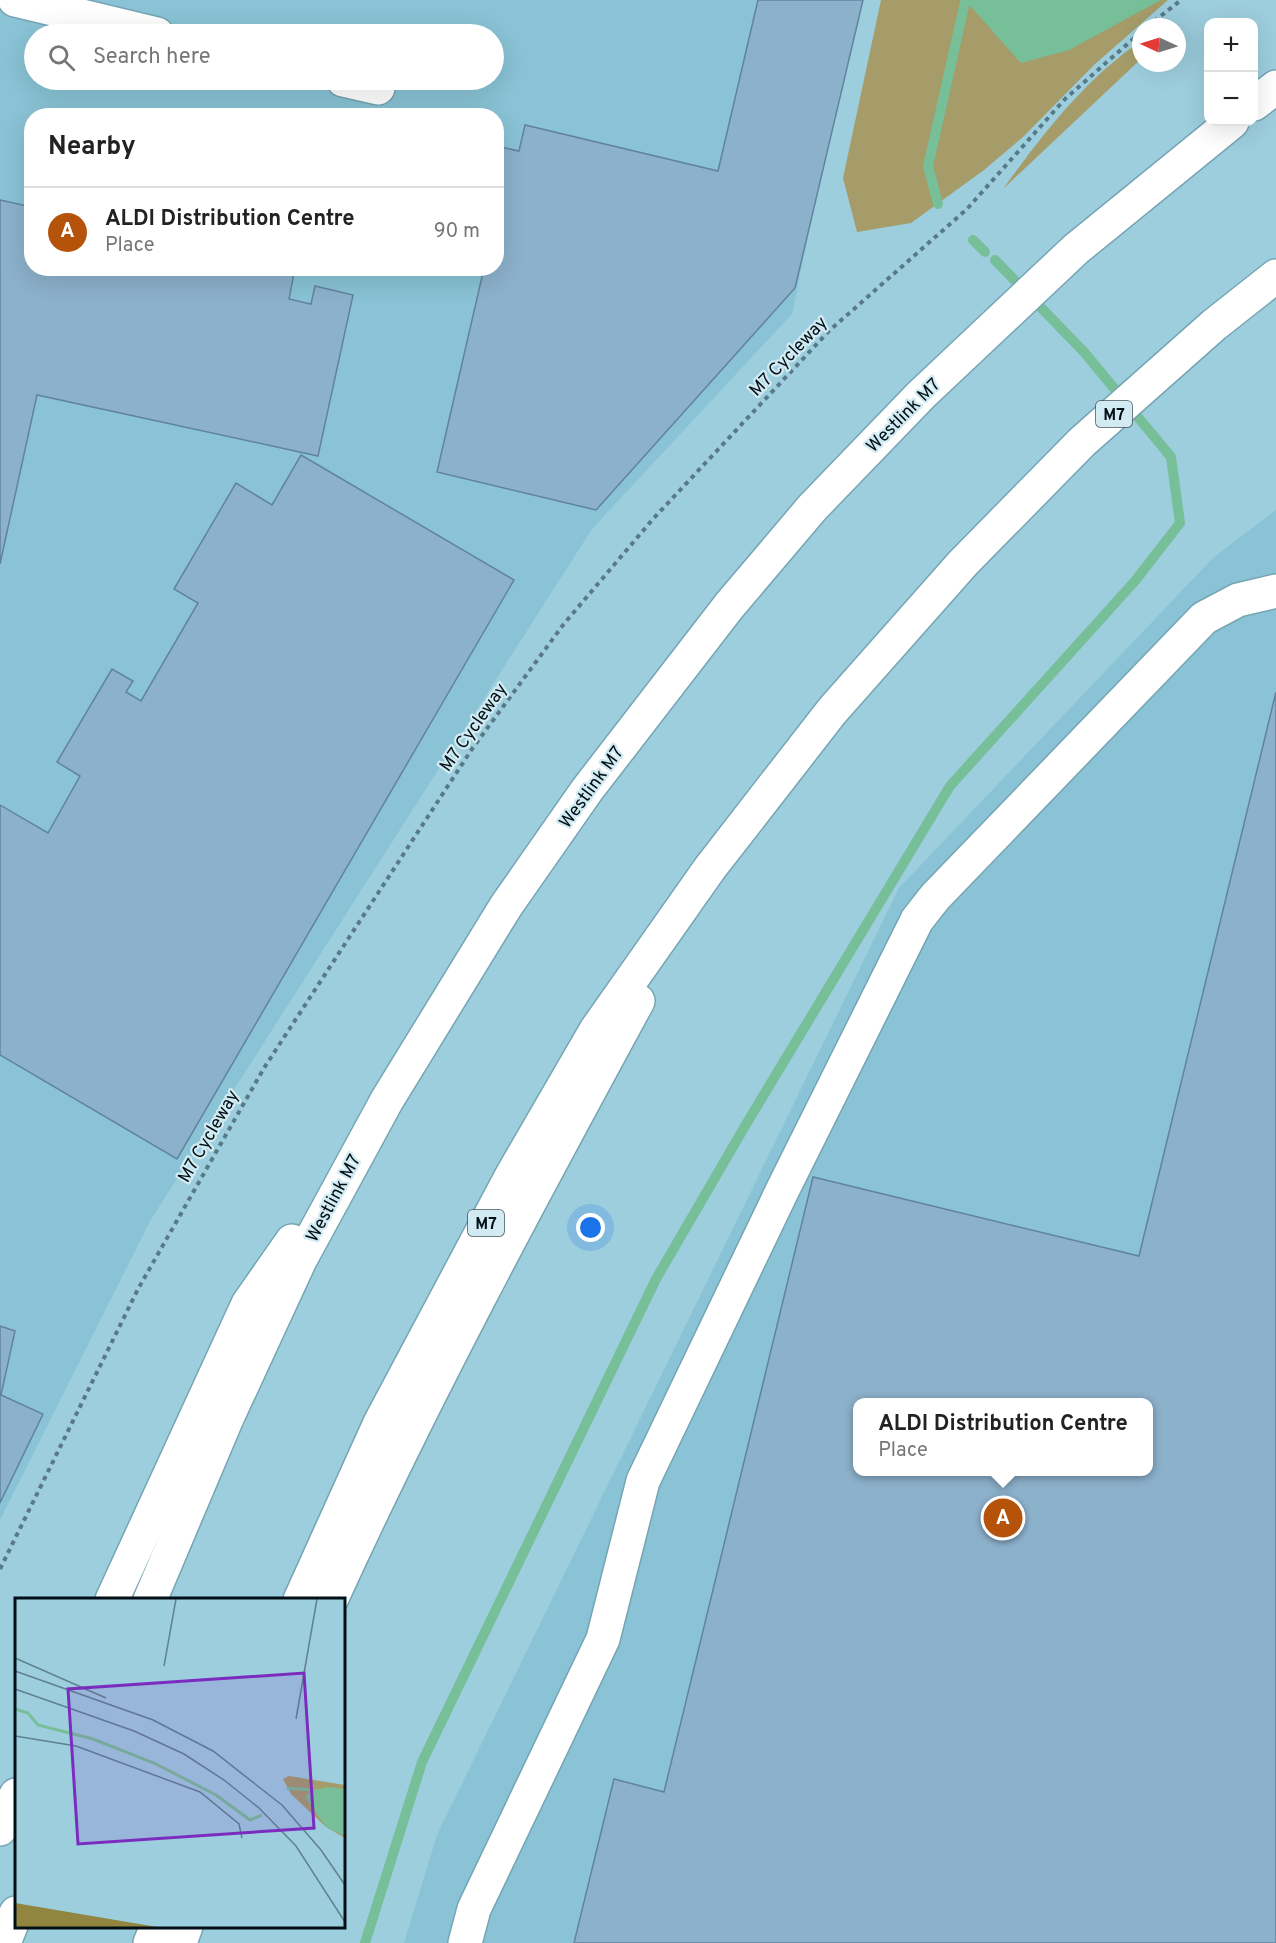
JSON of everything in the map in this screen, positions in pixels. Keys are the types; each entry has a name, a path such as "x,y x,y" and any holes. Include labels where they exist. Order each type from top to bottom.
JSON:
{"main road":[{"path":"15,0 115,24"},
{"path":"1258,101 1276,87"},
{"name":"Westlink M7","path":"150,1598 226,1418 300,1260 387,1100 506,906 587,790 729,606 804,517 921,395 1076,249 1227,126"},
{"name":"M7","path":"300,1598 380,1423 512,1175 596,1030 710,868 832,711 963,563 1082,442 1214,325 1276,276"},
{"path":"465,1943 474,1909 603,1639 643,1481 782,1191 917,920 935,897 1204,618 1238,600 1276,591"},
{"path":"331,1598 376,1502 521,1216 710,868"},
{"path":"112,1598 248,1304 387,1100"},
{"path":"0,1829 15,1797"},
{"path":"4,1943 15,1916"},
{"path":"150,1943 156,1928"},
{"path":"180,1943 185,1928"}],"path":[{"path":"1158,18 1181,0"},
{"name":"M7 Cycleway","path":"0,1569 138,1289 264,1068 472,749 563,625 653,519 829,331 967,208 1065,99 1132,40"}],"shaded area":[{"path":"0,0 857,0 792,314 592,529 150,1221 0,1520"},
{"path":"881,0 1168,0 1148,18 1132,18 1132,32 1094,65 1023,137 984,170 911,223 857,232 843,178"},
{"path":"965,0 1161,0 1069,50 1021,63"},
{"path":"1132,48 1132,67 1003,189 1049,128 1083,90"},
{"path":"1276,510 1276,1943 404,1943 437,1835 899,888 1214,557"}],"building":[{"path":"758,0 863,0 795,288 596,510 437,472 482,276 504,276 504,148 519,151 525,125 718,171"},
{"path":"0,200 24,205 24,276 293,276 289,299 311,304 315,286 353,295 318,456 37,395 0,564"},
{"path":"301,455 514,580 177,1159 0,1055 0,805 48,833 80,776 57,762 112,669 133,681 126,692 141,701 198,603 174,589 236,483 272,505"},
{"path":"1276,692 1276,1943 574,1943 614,1779 664,1792 813,1177 1139,1256"},
{"path":"0,1326 15,1331 1,1395 43,1414 0,1503"}],"waterway":[{"path":"938,204 928,166 965,2 968,0"},
{"path":"973,240 985,252"},
{"path":"365,1943 422,1762 656,1279 745,1126 950,786 1135,581 1180,523 1171,457 1084,352 995,260"}],"place":[{"name":"ALDI Distribution Centre","path":"1003,1518"}]}
